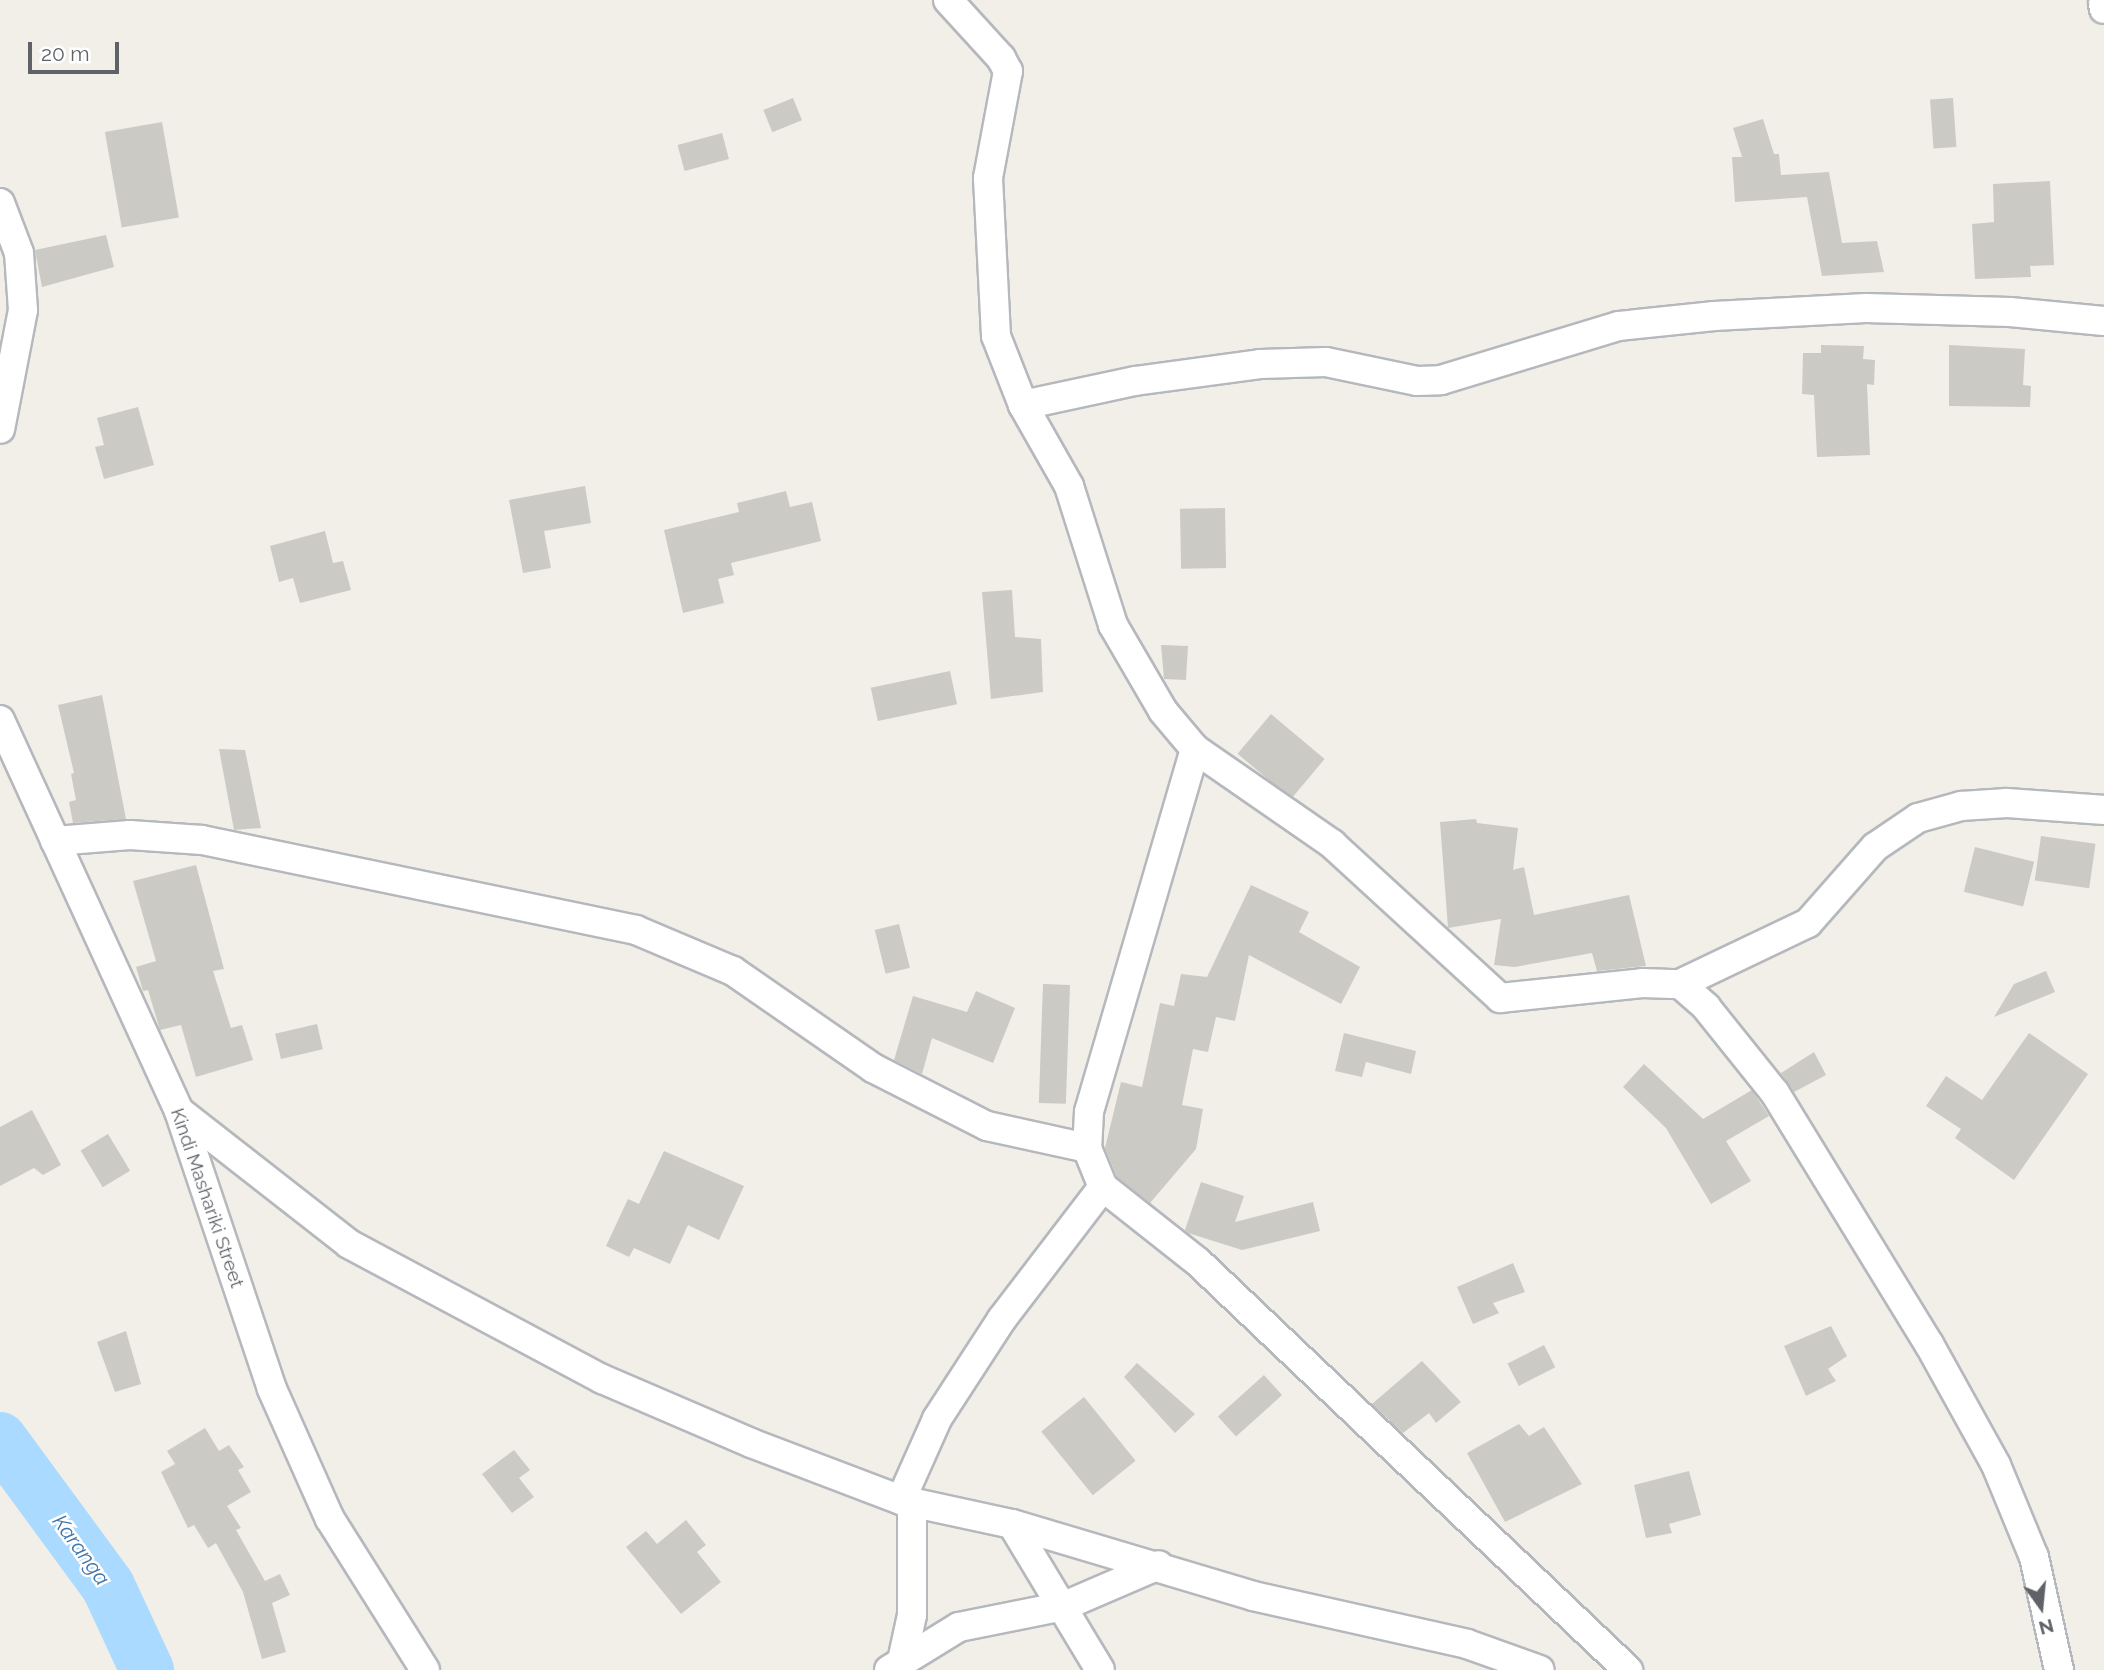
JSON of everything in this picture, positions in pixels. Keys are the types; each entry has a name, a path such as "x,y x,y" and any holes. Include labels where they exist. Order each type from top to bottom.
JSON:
{"street":[{"path":"948,0 1002,58 1008,71 988,178 996,336 1023,405 1069,486 1113,625 1163,711 1195,749 1332,844 1500,998 1642,983 1681,984 1808,923 1875,846 1918,818 1961,806 2007,803 2104,810"},
{"path":"0,203 19,253 23,310 0,429"},
{"path":"1023,405 1135,381 1260,364 1326,362 1417,380 1441,380 1619,326 1714,316 1866,308 2010,312 2104,321"},
{"name":"Kindi Mashariki Street","path":"0,720 179,1111 272,1389 330,1519 425,1670"},
{"path":"1195,749 1089,1112 1087,1148 1103,1187 1198,1262 1628,1670"},
{"path":"55,841 130,835 202,840 636,930 733,971 873,1068 987,1126 1087,1148"},
{"path":"1681,984 1738,1044 1774,1093 1929,1344 1996,1465 2034,1557 2059,1670"},
{"path":"179,1111 349,1244 602,1379 751,1443 907,1501 1012,1524 1159,1565 1254,1596 1467,1644 1540,1670"},
{"path":"896,1665 912,1615 907,1501 937,1419 1002,1319 1103,1187"},
{"path":"1012,1524 1064,1606 1100,1670"},
{"path":"896,1665 959,1627 1064,1606 1159,1565"}],"building":[{"path":"793,98 802,120 772,132 763,110"},
{"path":"1953,98 1956,147 1933,148 1930,100"},
{"path":"1763,119 1774,154 1779,154 1781,175 1829,172 1842,243 1877,241 1884,272 1822,276 1807,197 1735,202 1732,157 1742,157 1733,128"},
{"path":"162,122 179,218 122,228 105,132"},
{"path":"722,133 729,159 685,171 678,145"},
{"path":"2050,181 2054,265 2030,266 2031,277 1975,279 1972,224 1994,222 1993,184"},
{"path":"106,235 114,267 42,287 35,250"},
{"path":"1821,345 1864,346 1863,359 1875,360 1874,385 1867,384 1870,455 1817,457 1814,395 1802,394 1803,353 1821,353"},
{"path":"1949,345 2025,349 2023,385 2031,386 2030,407 1949,406"},
{"path":"138,407 154,465 104,479 95,447 104,445 97,418"},
{"path":"585,486 591,523 544,531 551,568 523,573 509,500"},
{"path":"786,491 790,507 812,502 821,541 731,563 734,575 718,579 724,603 683,613 664,530 739,512 737,503"},
{"path":"1225,508 1226,568 1181,569 1180,509"},
{"path":"325,531 333,563 343,561 351,590 300,603 293,578 279,582 270,546"},
{"path":"1012,590 1015,637 1041,639 1043,692 991,699 982,592"},
{"path":"1161,645 1188,646 1186,680 1164,679"},
{"path":"950,671 957,704 878,721 871,688"},
{"path":"102,695 126,819 73,823 69,802 76,800 71,774 74,773 58,705"},
{"path":"1271,714 1325,759 1291,799 1238,754"},
{"path":"219,749 245,750 261,828 234,830"},
{"path":"1476,819 1477,823 1518,828 1513,870 1524,867 1534,915 1629,895 1646,966 1597,971 1592,953 1515,967 1494,965 1501,919 1448,928 1440,822"},
{"path":"2041,836 2095,844 2089,888 2035,881"},
{"path":"1975,847 2034,862 2023,906 1964,892"},
{"path":"196,865 224,969 213,971 231,1028 242,1025 253,1060 196,1077 181,1025 160,1030 148,990 143,991 136,967 156,961 133,881"},
{"path":"1251,885 1309,912 1299,932 1360,967 1341,1004 1249,955 1235,1021 1216,1017 1208,1052 1193,1049 1182,1105 1203,1109 1196,1149 1150,1203 1117,1177 1105,1148 1121,1082 1142,1087 1160,1003 1174,1006 1181,974 1207,977"},
{"path":"899,924 910,968 886,974 875,930"},
{"path":"2046,971 2055,992 1994,1017 2014,984"},
{"path":"1043,984 1070,985 1066,1104 1039,1103"},
{"path":"976,991 1015,1008 993,1063 932,1038 922,1074 894,1060 913,996 967,1012"},
{"path":"317,1024 323,1049 281,1059 275,1034"},
{"path":"1344,1033 1416,1051 1411,1074 1366,1062 1362,1077 1335,1071"},
{"path":"2029,1033 2088,1074 2014,1180 1955,1138 1961,1129 1926,1106 1946,1076 1982,1100"},
{"path":"1814,1052 1826,1075 1794,1092 1781,1073"},
{"path":"1644,1064 1703,1119 1752,1090 1769,1116 1726,1141 1751,1181 1711,1204 1666,1128 1623,1087"},
{"path":"32,1110 61,1165 43,1175 34,1168 0,1186 0,1127"},
{"path":"108,1134 130,1171 103,1187 81,1150"},
{"path":"664,1151 744,1186 719,1240 688,1225 670,1264 634,1248 629,1257 606,1246 628,1199 639,1204"},
{"path":"1201,1182 1244,1196 1235,1222 1313,1202 1320,1231 1242,1250 1188,1233 1185,1230"},
{"path":"1513,1263 1525,1292 1493,1303 1499,1313 1473,1324 1457,1287"},
{"path":"1831,1326 1847,1356 1828,1369 1836,1381 1806,1396 1784,1346"},
{"path":"126,1331 141,1384 115,1392 97,1342"},
{"path":"1544,1345 1555,1367 1519,1386 1507,1364"},
{"path":"1422,1361 1461,1402 1436,1423 1429,1413 1403,1433 1372,1404"},
{"path":"1137,1363 1195,1414 1175,1433 1124,1377"},
{"path":"1264,1375 1282,1395 1236,1437 1218,1416"},
{"path":"1084,1397 1136,1461 1093,1495 1041,1432"},
{"path":"1519,1424 1529,1436 1544,1427 1582,1484 1505,1522 1467,1453"},
{"path":"205,1428 219,1451 229,1445 244,1467 238,1470 251,1492 227,1506 241,1528 236,1530 265,1581 280,1574 290,1595 272,1603 286,1652 262,1659 243,1592 216,1543 208,1548 194,1525 188,1528 161,1472 175,1464 167,1451"},
{"path":"514,1450 530,1470 519,1478 534,1497 512,1513 482,1474"},
{"path":"1689,1471 1701,1515 1669,1524 1672,1533 1646,1538 1634,1485"},
{"path":"686,1520 706,1545 697,1552 721,1582 681,1614 626,1547 646,1531 657,1544"}],"waterway":[{"name":"Karanga","path":"0,1439 108,1586 147,1670"}]}
